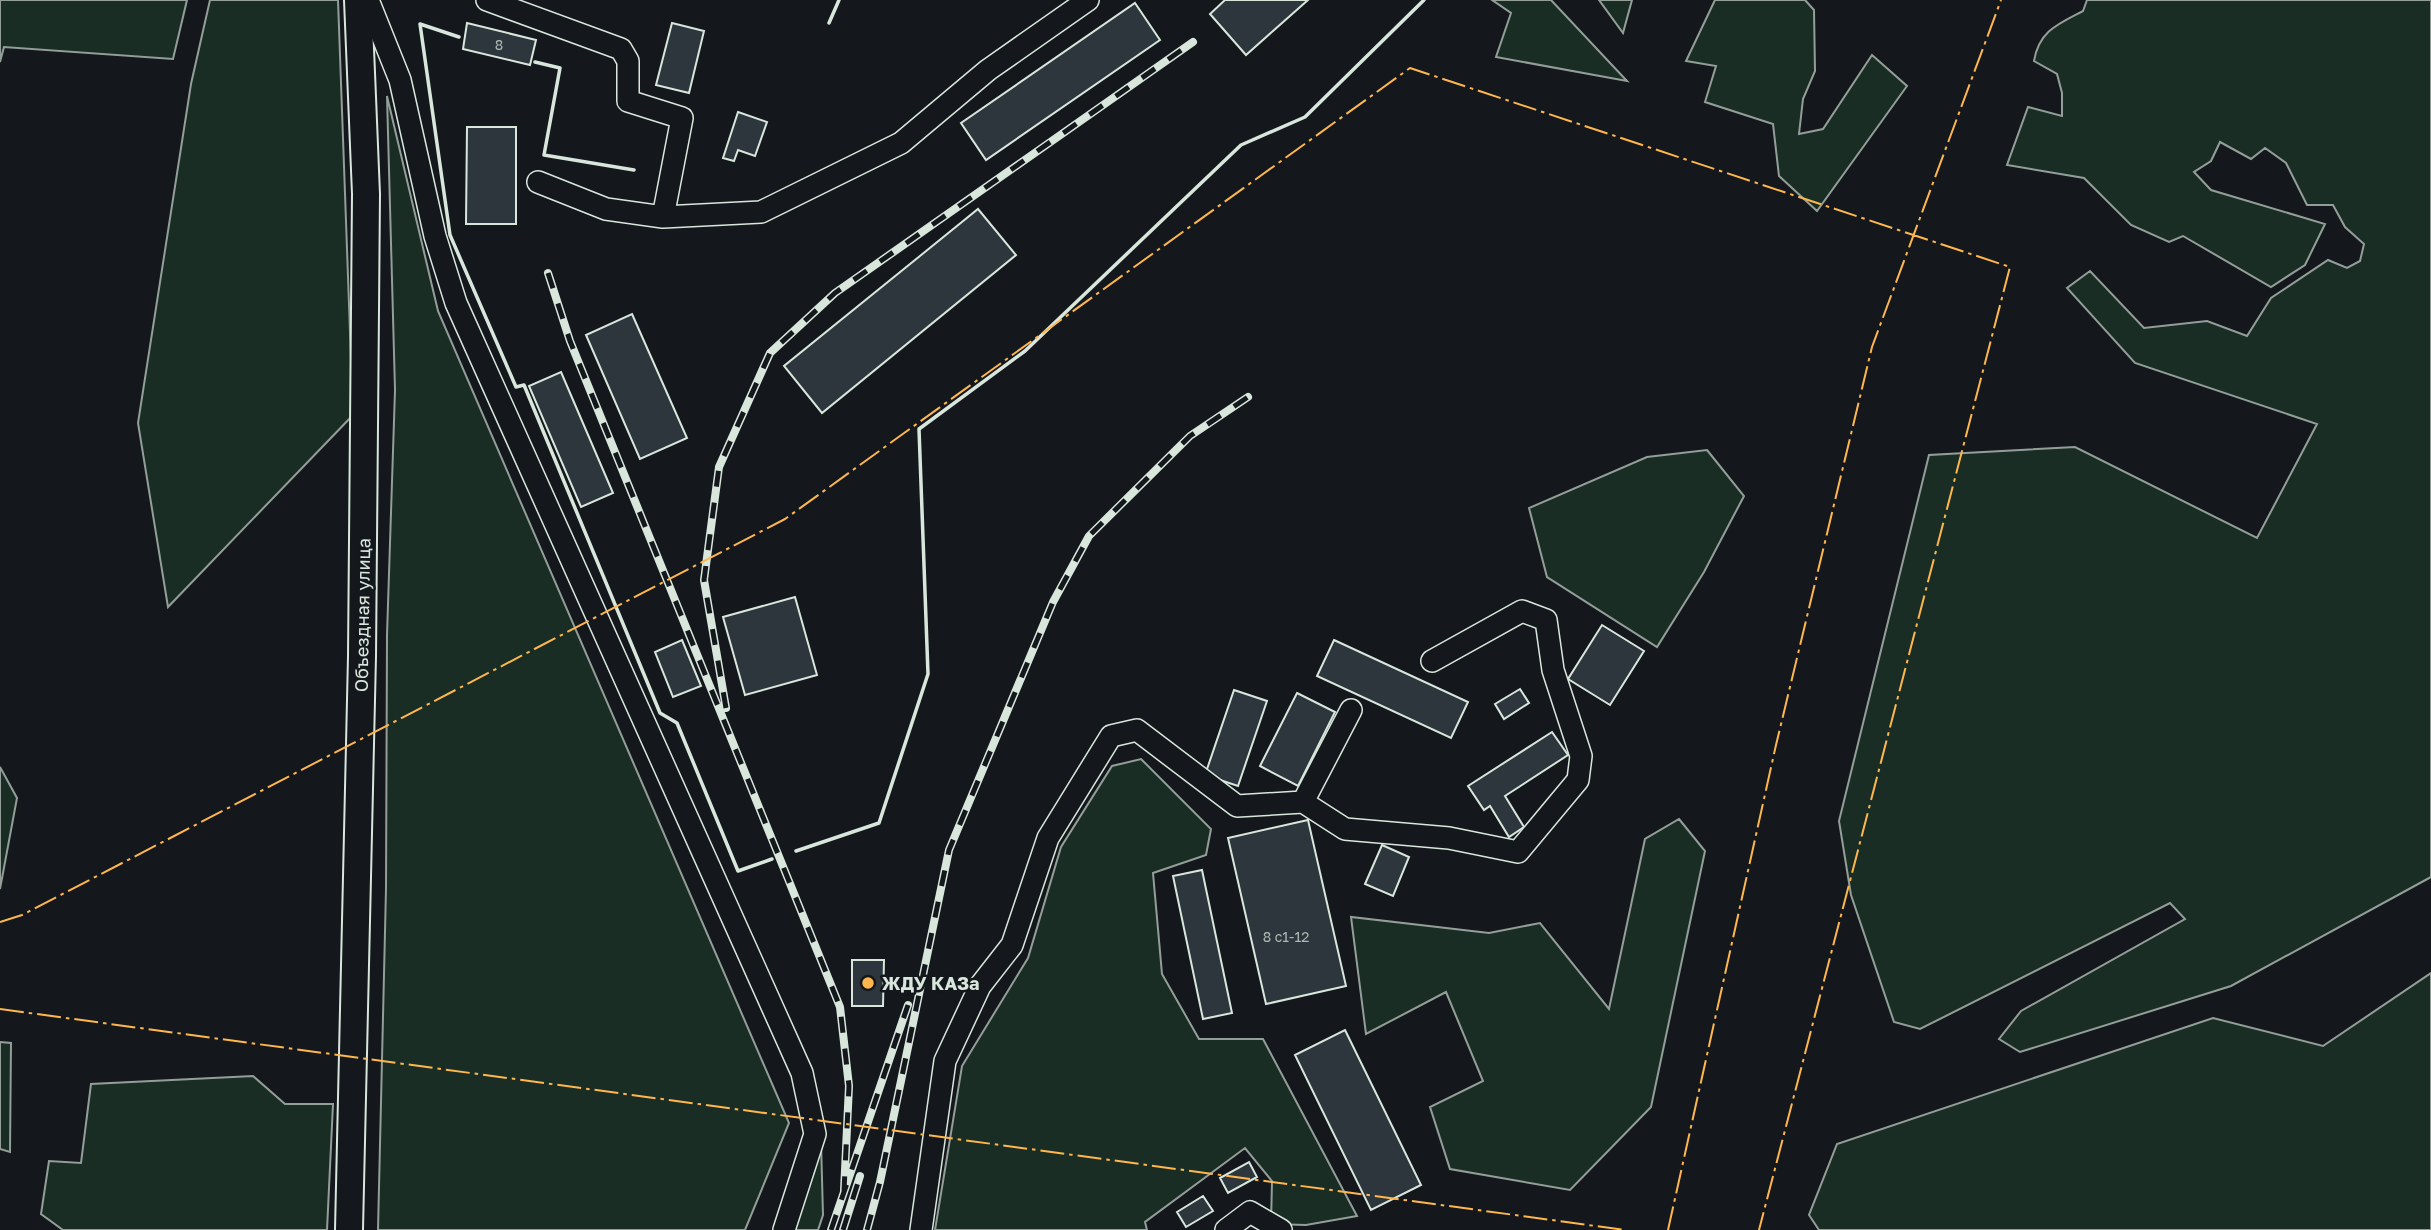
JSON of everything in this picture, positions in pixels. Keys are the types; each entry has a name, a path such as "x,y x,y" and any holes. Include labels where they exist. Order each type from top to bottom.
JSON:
{"main road":[{"name":"Объездная улица","path":"349,1230 362,656 366,222 358,0"}],"lane":[{"path":"368,0 400,80 435,236 456,303 802,1073 814,1134 784,1230"},
{"path":"487,0 621,49 628,61 628,101 682,118 663,217"},
{"path":"538,182 606,209 663,217 761,212 901,142 988,70 1088,0"},
{"path":"921,1230 945,1061 980,986 1012,946 1048,838 1111,736 1137,730 1237,806 1303,802 1345,829 1449,838 1518,852 1578,780 1581,756 1553,670 1546,621 1522,611 1433,661"},
{"path":"1303,802 1351,710"},
{"path":"1226,1230 1250,1212 1280,1230"}],"green space":[{"path":"0,0 187,0 173,59 4,47 0,62"},
{"path":"210,0 338,0 353,415 168,607 138,423 191,84"},
{"path":"1492,0 1551,0 1627,81 1496,57 1511,13"},
{"path":"1599,0 1632,0 1623,33"},
{"path":"1715,0 1805,0 1814,10 1815,71 1803,99 1799,134 1823,129 1872,55 1907,86 1817,211 1779,176 1773,124 1705,102 1716,66 1686,61"},
{"path":"2087,0 2431,0 2431,877 2231,986 2020,1052 1999,1039 2021,1011 2185,919 2170,903 1920,1029 1894,1022 1851,895 1839,821 1929,455 2075,447 2257,538 2317,424 2135,363 2067,288 2090,271 2144,328 2207,321 2247,336 2271,298 2328,260 2347,268 2360,261 2364,244 2345,227 2333,205 2307,205 2286,163 2265,148 2251,159 2220,142 2211,161 2194,172 2211,190 2325,224 2305,265 2271,287 2183,236 2169,242 2131,225 2084,178 2007,165 2028,107 2062,116 2062,93 2057,74 2034,61 2045,35 2083,11"},
{"path":"387,96 438,311 789,1123 745,1230 378,1230 386,889 387,635 395,390"},
{"path":"1707,450 1744,496 1704,572 1657,647 1547,577 1529,508 1647,457"},
{"path":"1141,759 1211,829 1206,855 1153,873 1162,974 1199,1039 1263,1039 1357,1216 1306,1225 1271,1224 1272,1181 1245,1148 1145,1222 1147,1230 935,1230 962,1066 1028,958 1061,847 1112,766"},
{"path":"0,767 17,798 0,889"},
{"path":"1679,819 1705,851 1651,1107 1570,1190 1450,1169 1430,1107 1483,1081 1446,992 1366,1034 1351,917 1489,933 1540,923 1609,1009 1645,839"},
{"path":"2431,973 2431,1230 1819,1230 1809,1215 1837,1144 2213,1018 2323,1046"},
{"path":"0,1042 11,1043 10,1152 0,1149"},
{"path":"253,1076 285,1104 333,1104 327,1230 63,1230 41,1214 49,1161 81,1163 91,1084"},
{"path":"821,1142 823,1215 818,1230 794,1230"}],"building":[{"path":"1225,0 1308,0 1246,55 1210,14"},
{"path":"1135,3 1160,40 986,160 961,123"},
{"path":"467,23 536,40 530,65 463,49"},
{"path":"672,23 704,31 689,93 656,85"},
{"path":"738,112 767,122 755,156 738,150 734,161 723,158"},
{"path":"467,127 516,127 516,224 466,224"},
{"path":"978,209 1016,255 822,413 784,366"},
{"path":"632,314 687,438 640,459 586,335"},
{"path":"561,372 613,493 581,507 529,386"},
{"path":"795,597 817,675 745,695 723,617"},
{"path":"1602,625 1644,651 1610,705 1568,679"},
{"path":"682,640 701,686 673,697 655,652"},
{"path":"1334,640 1468,702 1451,738 1317,676"},
{"path":"1520,689 1529,703 1504,719 1495,704"},
{"path":"1234,690 1267,701 1238,786 1205,775"},
{"path":"1297,693 1335,712 1298,786 1260,766"},
{"path":"1552,732 1568,755 1505,796 1524,827 1509,837 1490,806 1484,810 1468,786"},
{"path":"1308,820 1346,986 1266,1004 1228,838"},
{"path":"1382,845 1409,857 1393,896 1365,884"},
{"path":"1202,870 1232,1013 1203,1019 1173,876"},
{"name":"ЖДУ КАЗа","path":"852,960 884,960 883,1006 852,1006"},
{"path":"1345,1030 1421,1185 1371,1210 1295,1055"},
{"path":"1249,1162 1257,1177 1228,1193 1220,1178"},
{"path":"1203,1196 1213,1211 1186,1227 1177,1212"}],"railway":[{"path":"726,708 704,580 719,467 770,353 835,293 1193,42"},
{"path":"548,273 570,341 840,1007 849,1086 844,1191"},
{"path":"867,1230 880,1182 949,850 1053,602 1089,536 1190,436 1248,397"},
{"path":"831,1230 908,1005"},
{"path":"843,1230 860,1176"}],"wall":[{"path":"829,23 839,0"},
{"path":"796,851 879,823 928,674 919,429 1025,351 1241,145 1305,117 1424,0"},
{"path":"459,37 420,24 450,235 516,387 524,385 660,713 677,723 738,871 772,859"},
{"path":"535,62 560,68 544,155 634,170"}],"power":[{"path":"1668,1230 1776,745 1872,347 2001,0"},
{"path":"0,922 22,915 785,519 1410,68 2010,267 1759,1230"},
{"path":"0,1009 1625,1230"}],"place":[{"name":"ЖДУ КАЗа","path":"868,983"}]}
